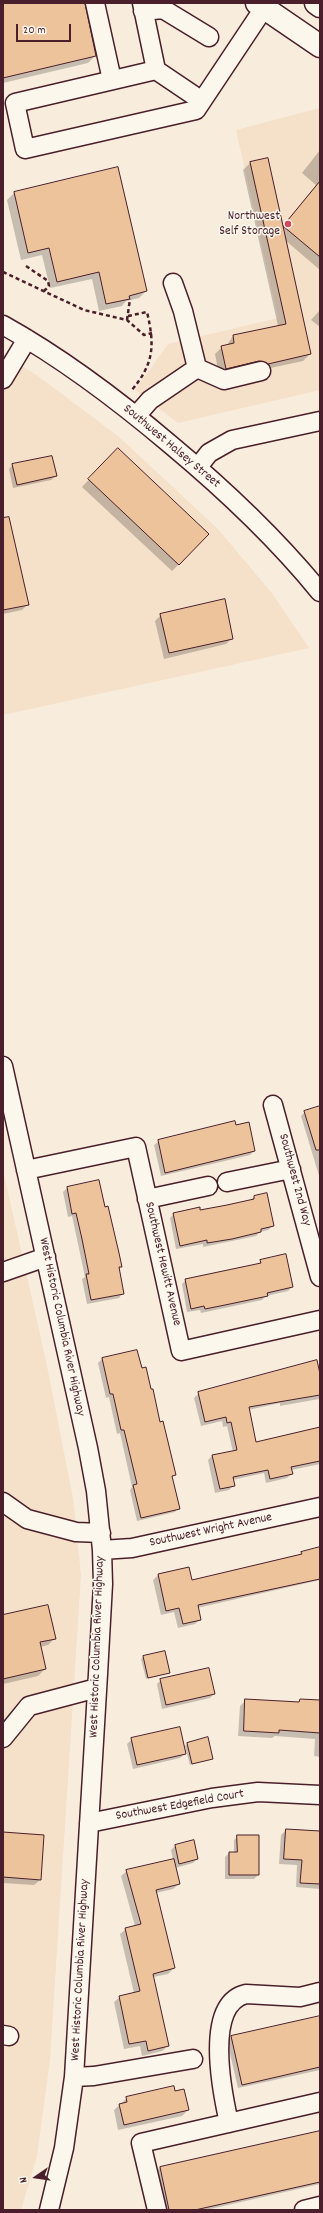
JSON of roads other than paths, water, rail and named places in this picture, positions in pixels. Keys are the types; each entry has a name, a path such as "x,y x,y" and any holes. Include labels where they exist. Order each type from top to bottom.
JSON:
{"main road":[{"path":"316,3 320,6"},
{"path":"261,5 320,46"}],"street":[{"path":"95,3 112,80"},
{"path":"156,70 15,104 25,149 196,110 261,5"},
{"path":"202,101 156,70 143,7 163,9 209,37"},
{"path":"173,283 183,311 196,368"},
{"name":"Southwest Halsey Street","path":"3,325 59,358 136,416 198,468 276,540 320,592"},
{"path":"3,379 27,338"},
{"path":"196,368 224,380 261,371"},
{"path":"136,416 150,400 196,368"},
{"path":"198,468 209,453 232,440 320,421"},
{"name":"West Historic Columbia River Highway","path":"3,1066 88,1448 102,1542 103,1584 74,2078 64,2148 49,2210"},
{"name":"Southwest 2nd Way","path":"273,1105 320,1277"},
{"name":"Southwest Hewitt Avenue","path":"26,1170 136,1147 181,1351 320,1320"},
{"path":"227,1182 291,1169"},
{"path":"147,1199 208,1186"},
{"path":"3,1272 46,1257"},
{"name":"Southwest Wright Avenue","path":"3,1502 27,1519 76,1532 102,1542 132,1548 320,1507"},
{"path":"3,1738 29,1706 97,1688"},
{"name":"Southwest Edgefield Court","path":"89,1823 212,1798 258,1792 320,1795"},
{"path":"229,2123 219,2074 222,2018 228,2006 240,1996 246,1994 300,1997 320,1992"},
{"path":"74,2078 193,2059"},
{"path":"157,2210 141,2143 320,2102"},
{"path":"304,2210 320,2206"}],"place":[{"name":"Northwest Self Storage","path":"288,224"}]}
